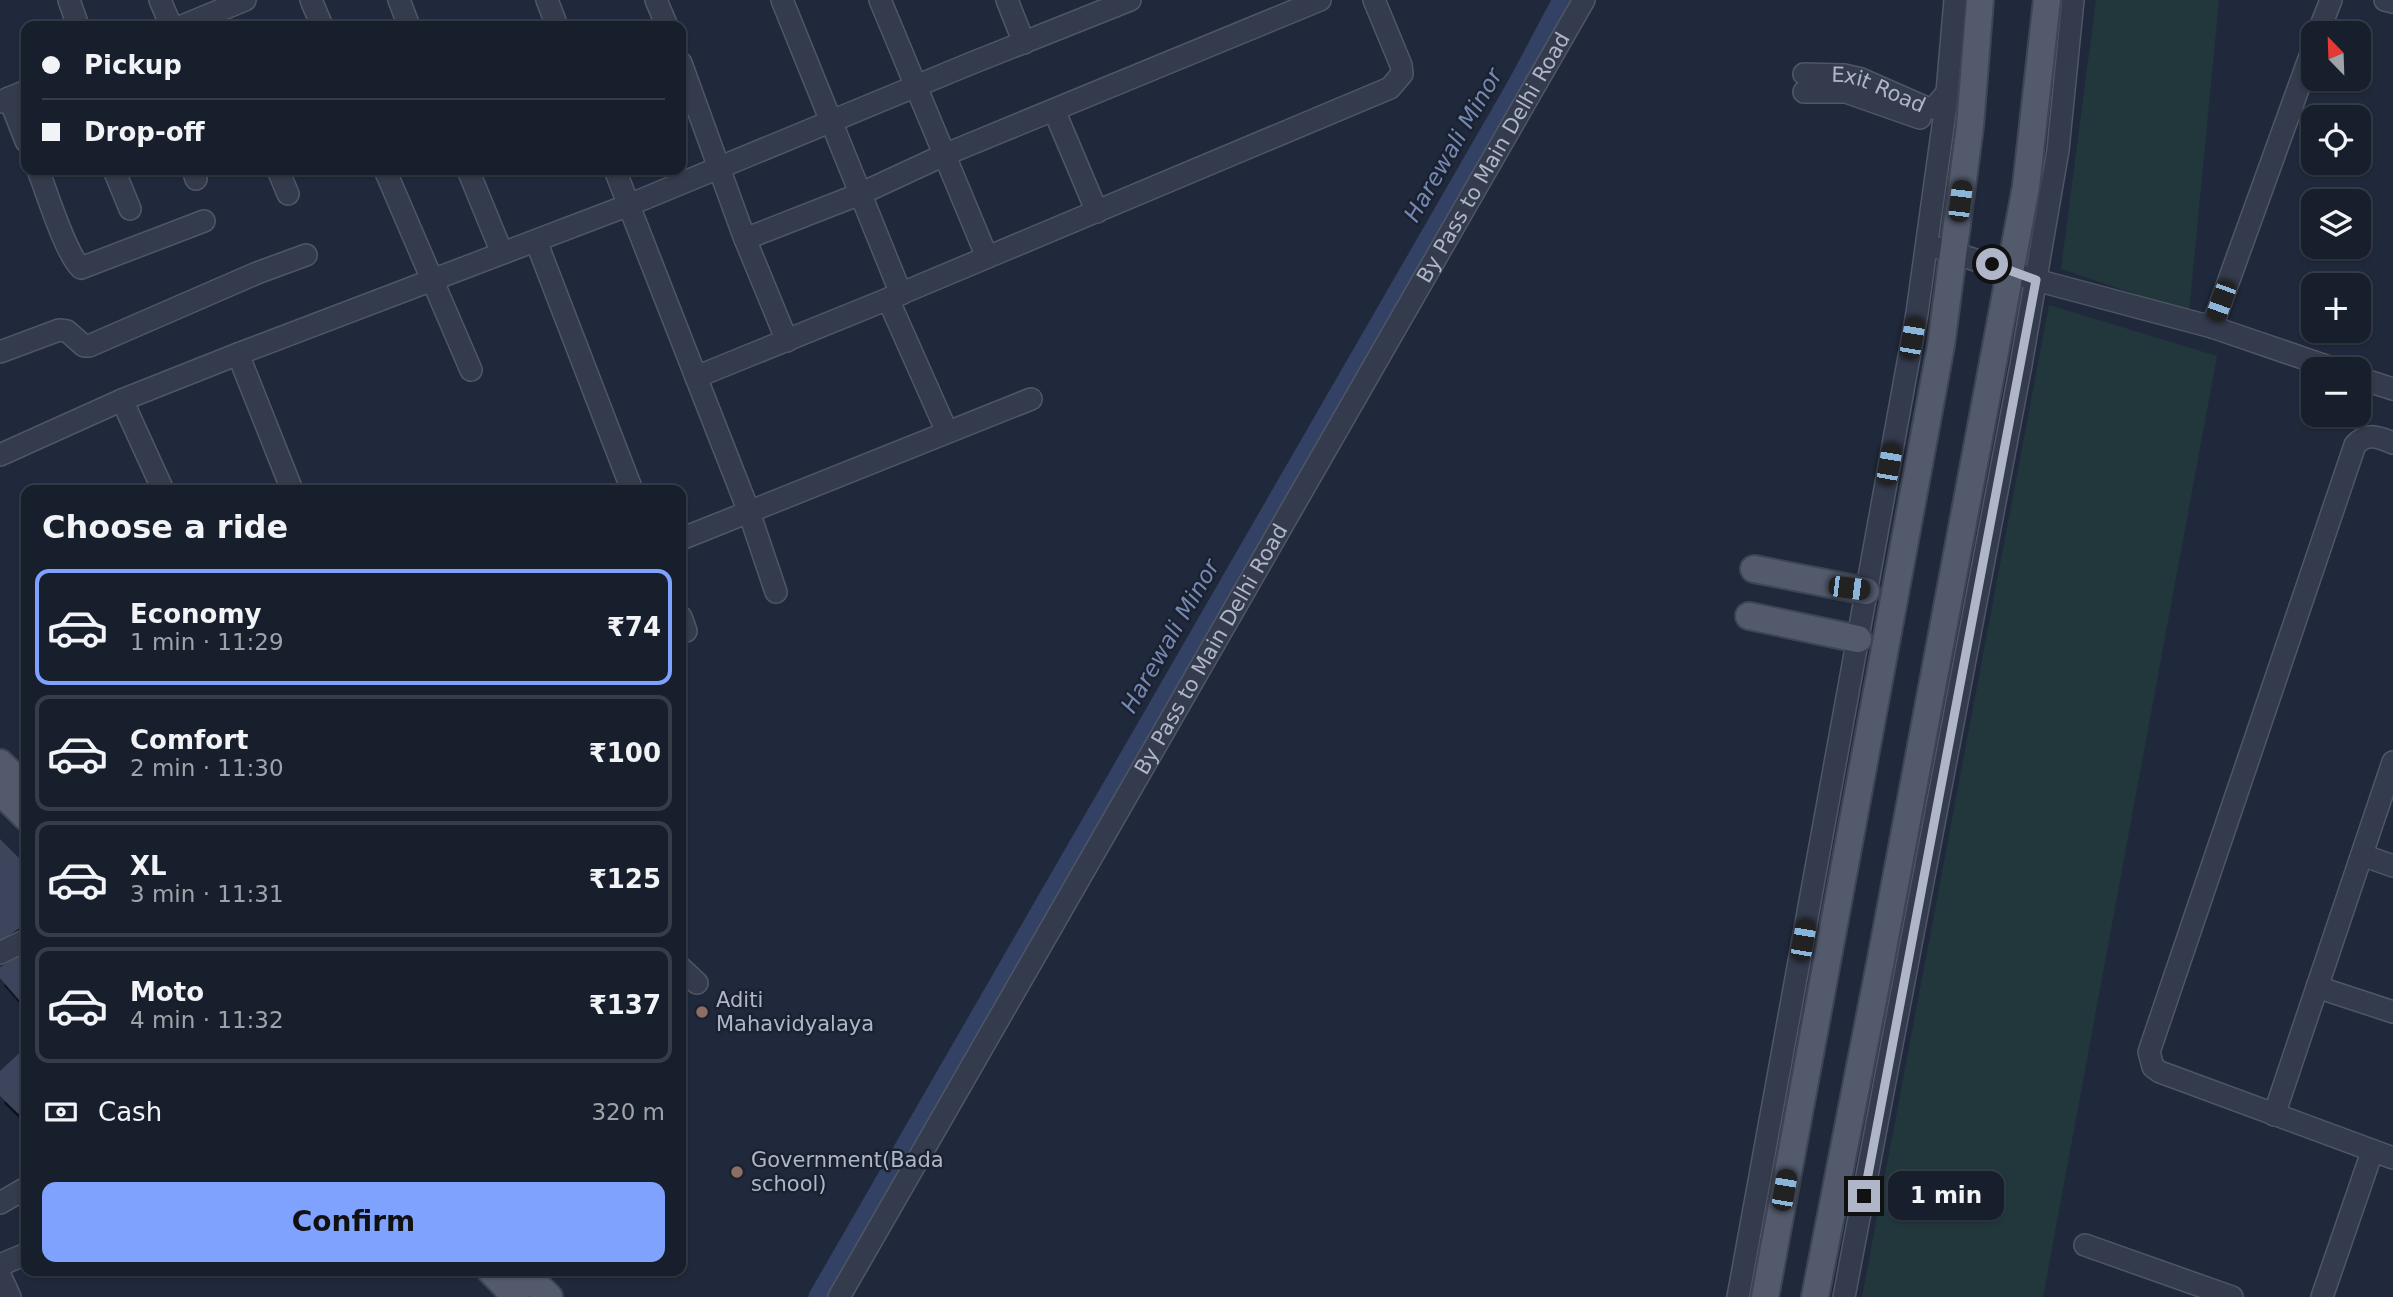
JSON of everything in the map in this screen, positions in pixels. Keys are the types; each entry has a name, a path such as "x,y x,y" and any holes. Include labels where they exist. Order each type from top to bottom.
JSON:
{"main road":[{"path":"1765,1297 1941,345 1970,126 1980,0"},
{"path":"1815,1297 2011,271 2026,187 2047,0"},
{"path":"1754,569 1866,591"},
{"path":"1749,616 1858,639"},
{"path":"0,763 21,783"},
{"path":"0,791 21,812"},
{"path":"496,1276 516,1297"},
{"path":"528,1276 549,1297"}],"street":[{"path":"69,0 77,21"},
{"path":"160,0 169,21"},
{"path":"217,19 245,0"},
{"path":"311,0 320,21"},
{"path":"399,0 407,21"},
{"path":"547,0 555,21"},
{"path":"656,0 665,21"},
{"path":"782,0 860,194 894,297 947,432"},
{"path":"880,0 986,257"},
{"path":"1007,0 1024,43"},
{"path":"745,239 860,194 944,155 1320,0"},
{"path":"696,377 894,297 1390,88 1402,74 1401,65 1374,0"},
{"name":"By Pass to Main Delhi Road","path":"839,1297 1584,0"},
{"path":"1738,1297 1917,313 1941,137 1955,0"},
{"path":"1844,1297 2036,280 2058,150 2073,0"},
{"path":"2323,21 2331,0"},
{"path":"2385,0 2393,2"},
{"path":"0,454 122,400 629,205 1124,1"},
{"name":"Exit Road","path":"1941,137 1936,127 1928,120 1846,92 1804,83 1844,75 1861,79 1927,108 1934,108 1946,94"},
{"path":"686,76 745,239 787,341"},
{"path":"2212,327 2301,81"},
{"path":"12,97 21,125"},
{"path":"1054,110 1097,212"},
{"path":"40,175 70,251 80,268 204,221"},
{"path":"116,175 130,209"},
{"path":"280,175 289,194"},
{"path":"387,175 471,370"},
{"path":"470,175 502,253"},
{"path":"617,175 749,512 776,592"},
{"path":"536,241 630,485"},
{"path":"1926,245 2036,280 2212,327 2301,357"},
{"path":"0,352 59,330 67,331 84,346 89,346 257,273 306,255"},
{"path":"238,354 290,485"},
{"path":"2371,382 2393,389"},
{"path":"686,538 1031,398"},
{"path":"122,400 161,485"},
{"path":"2393,443 2369,436 2360,439 2355,445 2149,1052 2153,1067 2160,1072 2393,1158"},
{"path":"2274,1115 2393,762"},
{"path":"2362,855 2393,866"},
{"path":"0,953 21,942"},
{"path":"686,973 697,983"},
{"path":"2317,987 2393,1012"},
{"path":"2322,1297 2372,1152"},
{"path":"0,1203 21,1191"},
{"path":"2085,1245 2232,1297"},
{"path":"0,1265 21,1256"},
{"path":"0,1275 10,1297"}],"green space":[{"path":"2096,0 2219,0 2189,312 2061,269"},
{"path":"2049,305 2217,356 2043,1297 1862,1297"}],"building":[{"path":"0,839 21,860 21,927 0,941"},
{"path":"21,955 21,1002 0,978 0,967"},
{"path":"21,1052 21,1116 0,1096 0,1071"}],"waterway":[{"name":"Harewali Minor","path":"819,1297 1519,83 1563,0"}],"place":[{"name":"Aditi Mahavidyalaya","path":"702,1012"},
{"name":"Government(Bada school)","path":"737,1172"}],"route":[{"path":"1864,1196 2036,280 1992,264"}]}
